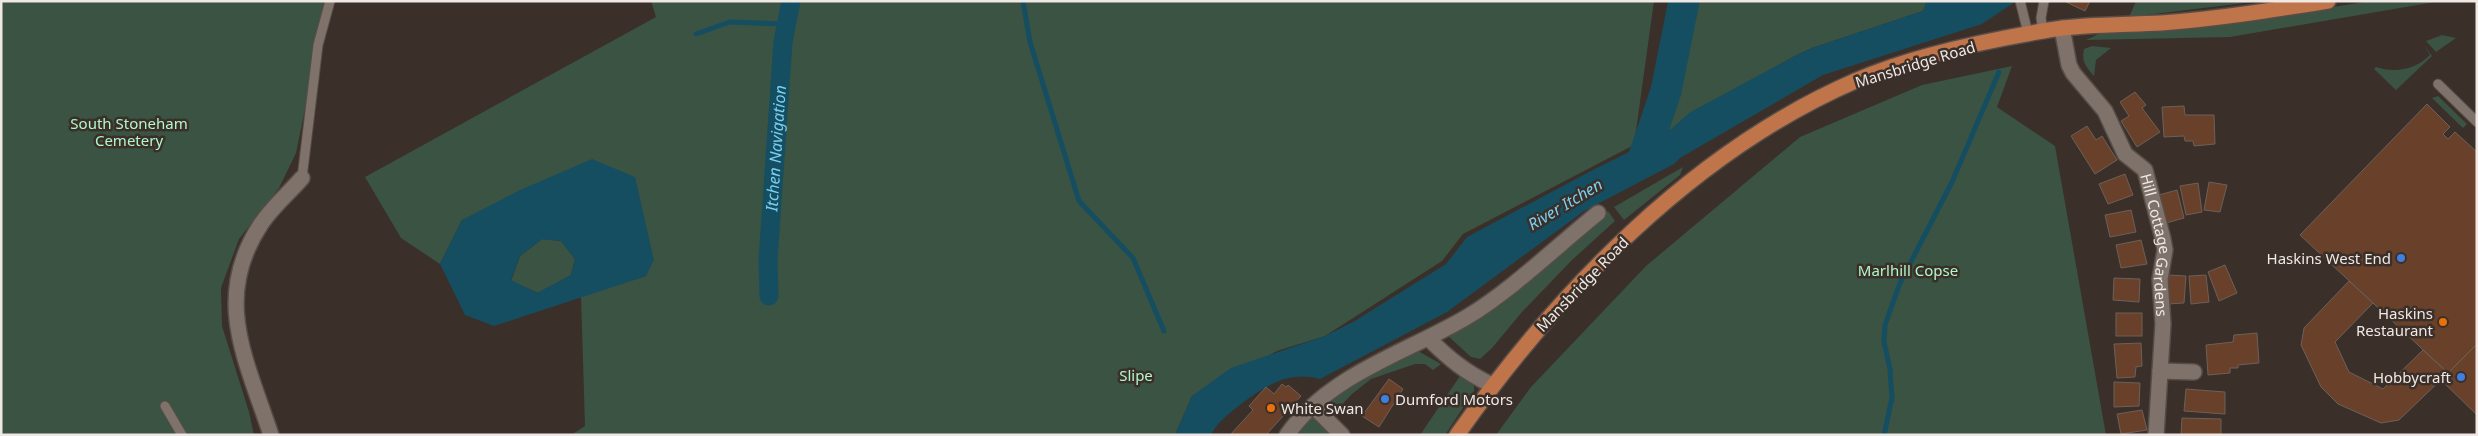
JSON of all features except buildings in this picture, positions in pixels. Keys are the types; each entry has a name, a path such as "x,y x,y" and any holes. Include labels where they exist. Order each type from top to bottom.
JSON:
{"main road":[{"name":"Mansbridge Road","path":"1456,435 1492,385 1540,327 1601,261 1673,197 1730,152 1771,124 1857,80 1938,54 2028,33 2062,28 2163,23 2251,14 2328,1"}],"street":[{"name":"Hill Cottage Gardens","path":"2062,28 2069,65 2073,73 2105,111 2125,154 2141,167 2146,174 2165,250 2160,279 2162,324 2156,435"},
{"path":"271,435 238,333 235,304 237,278 246,249 262,222 302,178"},
{"path":"1287,435 1314,406 1342,383 1373,364 1428,338 1468,316 1500,293 1598,213"},
{"path":"1428,338 1451,361 1470,374 1492,385"},
{"path":"2160,372 2194,372"},
{"path":"1314,406 1342,435"}],"lane":[{"path":"302,178 318,45 330,1"},
{"path":"2020,1 2028,33"},
{"path":"2043,31 2041,18 2044,1"},
{"path":"2438,84 2477,122"},
{"path":"165,406 182,435"}],"green space":[{"name":"South Stoneham Cemetery","path":"1,1 327,1 296,153 279,188 239,239 221,288 222,326 249,412 254,435 1,435"},
{"name":"Slipe","path":"651,1 1654,1 1634,145 1463,234 1442,261 1325,336 1277,351 1192,396 1175,435 571,435 585,426 581,296 646,276 635,177 462,220 440,264 401,238 365,177 656,17"},
{"path":"1690,1 1927,1 1923,11 1812,48 1795,56 1690,113 1667,133 1665,132 1671,113"},
{"path":"2136,1 2261,1 2129,17"},
{"path":"2370,1 2441,1 2230,37 2086,40 2101,33 2242,22"},
{"path":"2442,35 2456,38 2436,52 2426,41"},
{"path":"2424,45 2432,56 2396,90 2374,69 2376,67 2397,70 2418,64 2430,55"},
{"path":"2092,46 2111,48 2096,60 2094,76 2087,67 2083,57 2084,49"},
{"name":"Marlhill Copse","path":"2012,66 1997,107 2055,146 2106,435 1496,435 1531,387 1646,266 1800,137 1922,85"},
{"path":"2438,96 2467,124 2463,128 2432,98"},
{"path":"1683,167 1680,175 1624,220 1614,207"},
{"path":"1608,211 1615,221 1572,260 1480,359 1471,357 1446,334"},
{"path":"542,239 561,241 575,259 571,275 538,293 511,281 520,256"},
{"path":"1418,351 1441,364 1433,370 1425,364 1415,364 1371,379 1352,394 1334,413 1325,403 1376,368"},
{"path":"1460,376 1474,386 1474,391 1445,435 1420,435"},
{"path":"1313,415 1332,435 1297,435"}],"water":[{"name":"River Itchen","path":"1927,1 2015,2 1982,24 1823,75 1680,158 1674,164 1584,211 1447,312 1320,379 1309,377 1288,378 1268,386 1228,414 1211,435 1175,435 1192,396 1231,368 1325,336 1353,322 1446,264 1467,237 1667,133 1689,113 1795,56 1812,48 1923,11"},
{"path":"592,159 635,177 654,260 646,276 494,326 465,315 440,264 462,220 518,191","holes":["542,239 561,241 575,259 571,275 537,293 511,280 520,256"]}],"waterway":[{"name":"Itchen Navigation","path":"769,296 768,260 783,42 791,1"},
{"path":"1023,1 1030,42 1079,201 1133,258 1164,331"},
{"path":"1643,159 1666,91 1684,1"},
{"path":"696,34 730,22 786,24"},
{"path":"1884,435 1892,398 1890,369 1884,342 1885,325 1900,283 1952,182 1999,72"}],"place":[{"name":"Haskins West End","path":"2401,258"},
{"name":"Haskins Restaurant","path":"2443,322"},
{"name":"Hobbycraft","path":"2461,377"},
{"name":"Dumford Motors","path":"1385,399"},
{"name":"White Swan","path":"1271,408"}]}
